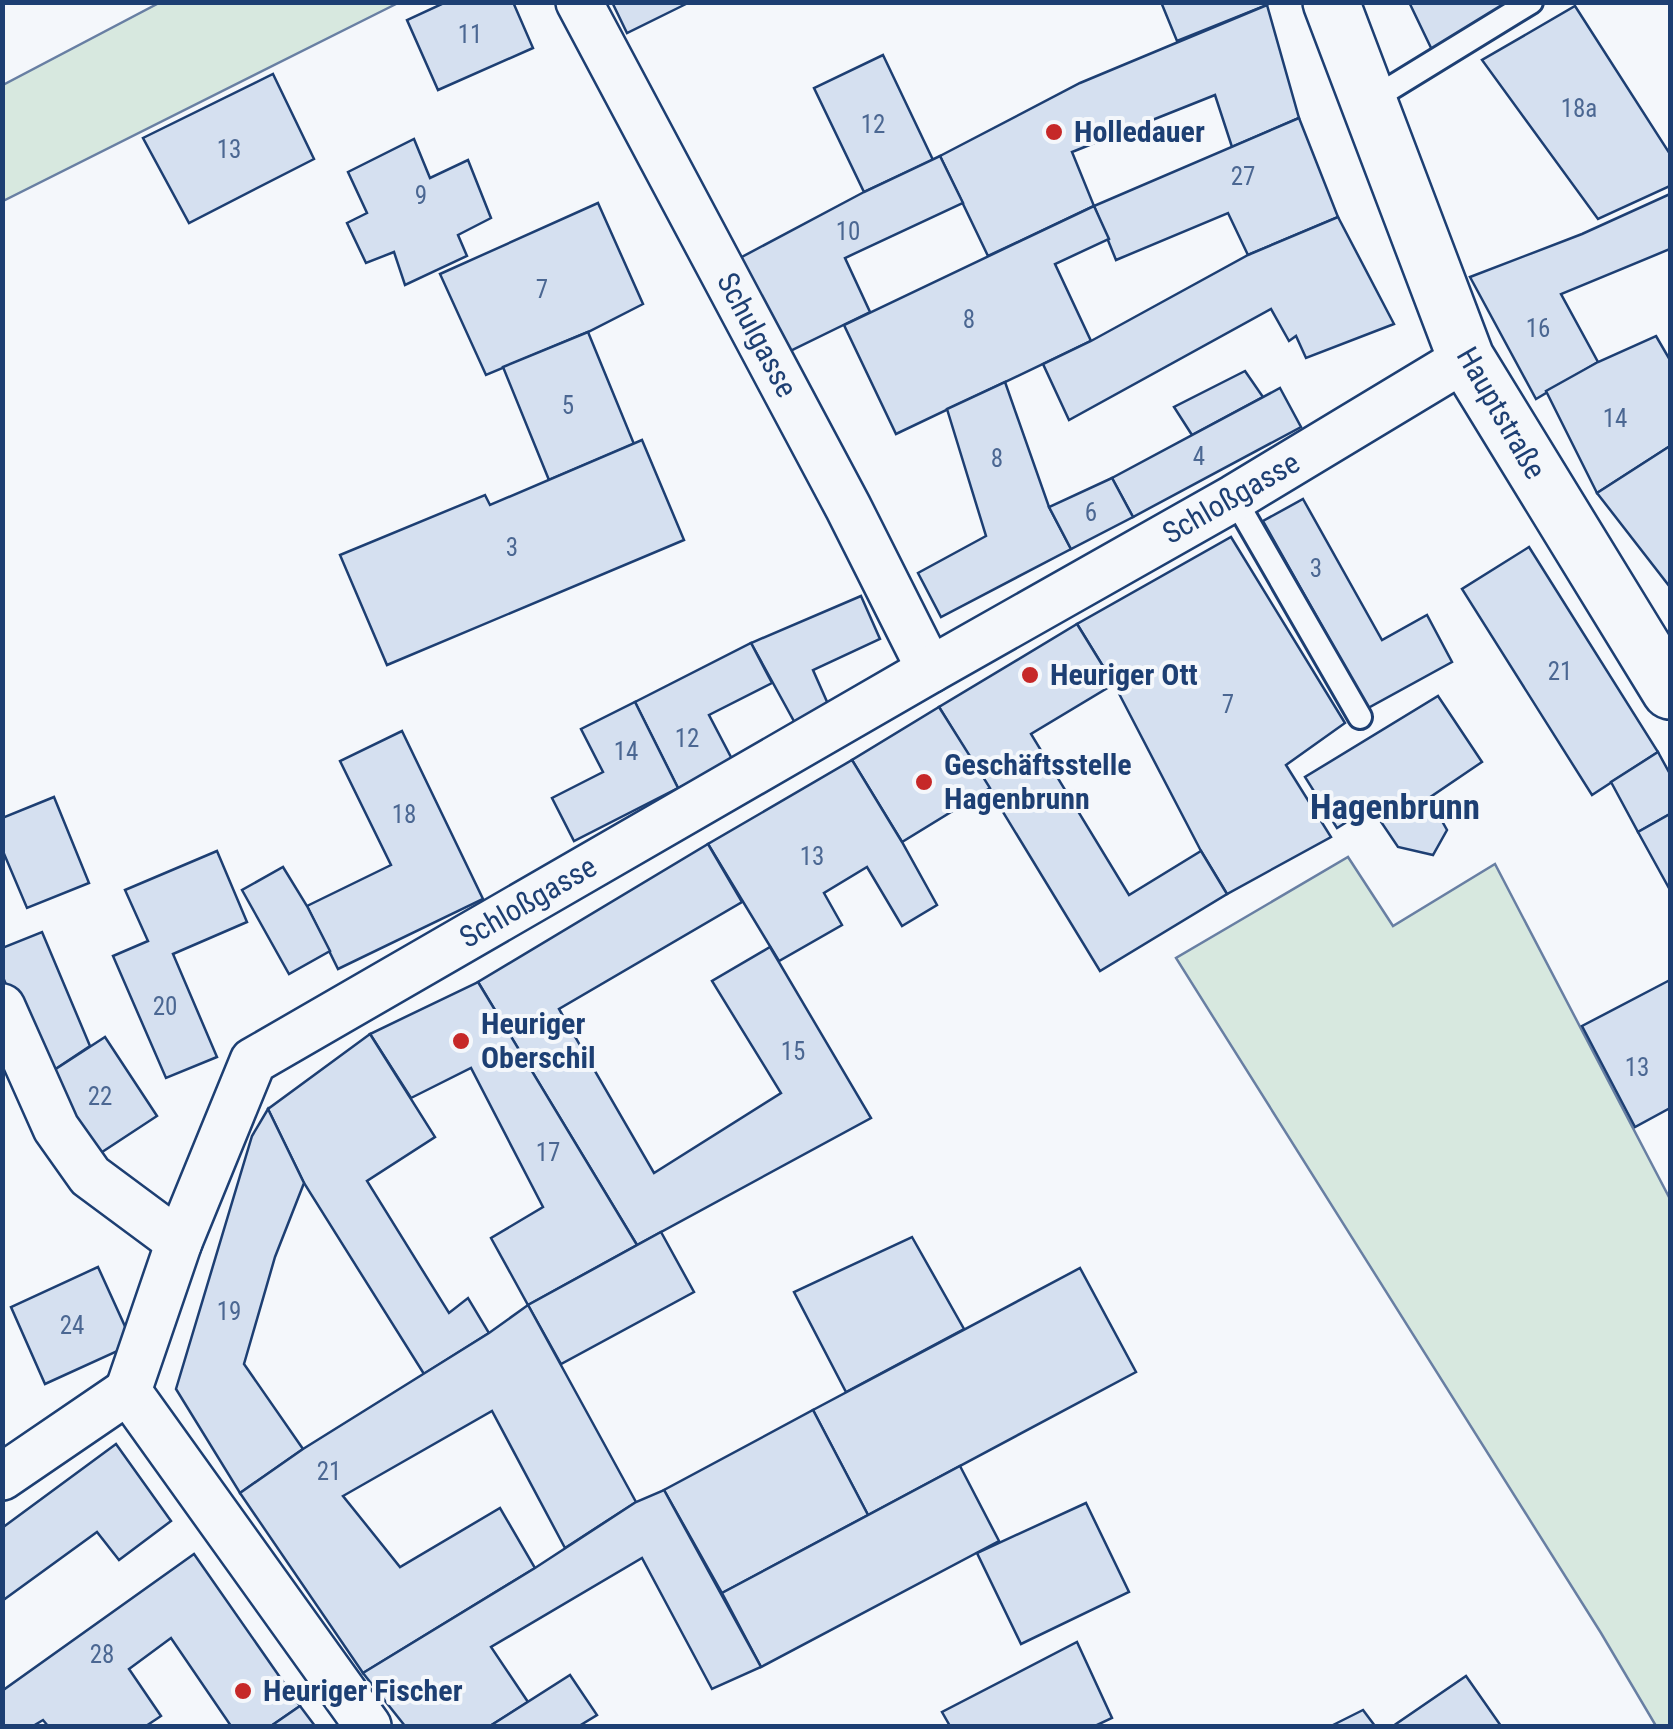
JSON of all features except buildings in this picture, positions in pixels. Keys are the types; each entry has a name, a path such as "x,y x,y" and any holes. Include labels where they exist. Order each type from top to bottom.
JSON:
{"main road":[{"name":"Hauptstraße","path":"1331,2 1466,358 1670,690"}],"street":[{"name":"Schulgasse","path":"579,2 848,507 930,670"},
{"name":"Schloßgasse","path":"128,1391 179,1242 253,1060 1234,498 1466,358"},
{"path":"2,1007 56,1128 90,1176 179,1242"},
{"path":"2,1477 128,1391 368,1726"}],"lane":[{"path":"1368,102 1531,2"},
{"path":"1234,498 1360,717"}],"shaded area":[{"path":"159,3 398,3 3,201 3,85"},
{"path":"1348,857 1393,926 1495,864 1670,1199 1670,1726 1656,1726 1176,958"}],"place":[{"name":"Holledauer","path":"1054,132"},
{"name":"Heuriger Ott","path":"1030,675"},
{"name":"Geschäftsstelle Hagenbrunn","path":"924,782"},
{"name":"Heuriger Oberschil","path":"461,1041"},
{"name":"Heuriger Fischer","path":"243,1691"}],"district":[{"name":"Hagenbrunn","path":"1395,807"}]}
